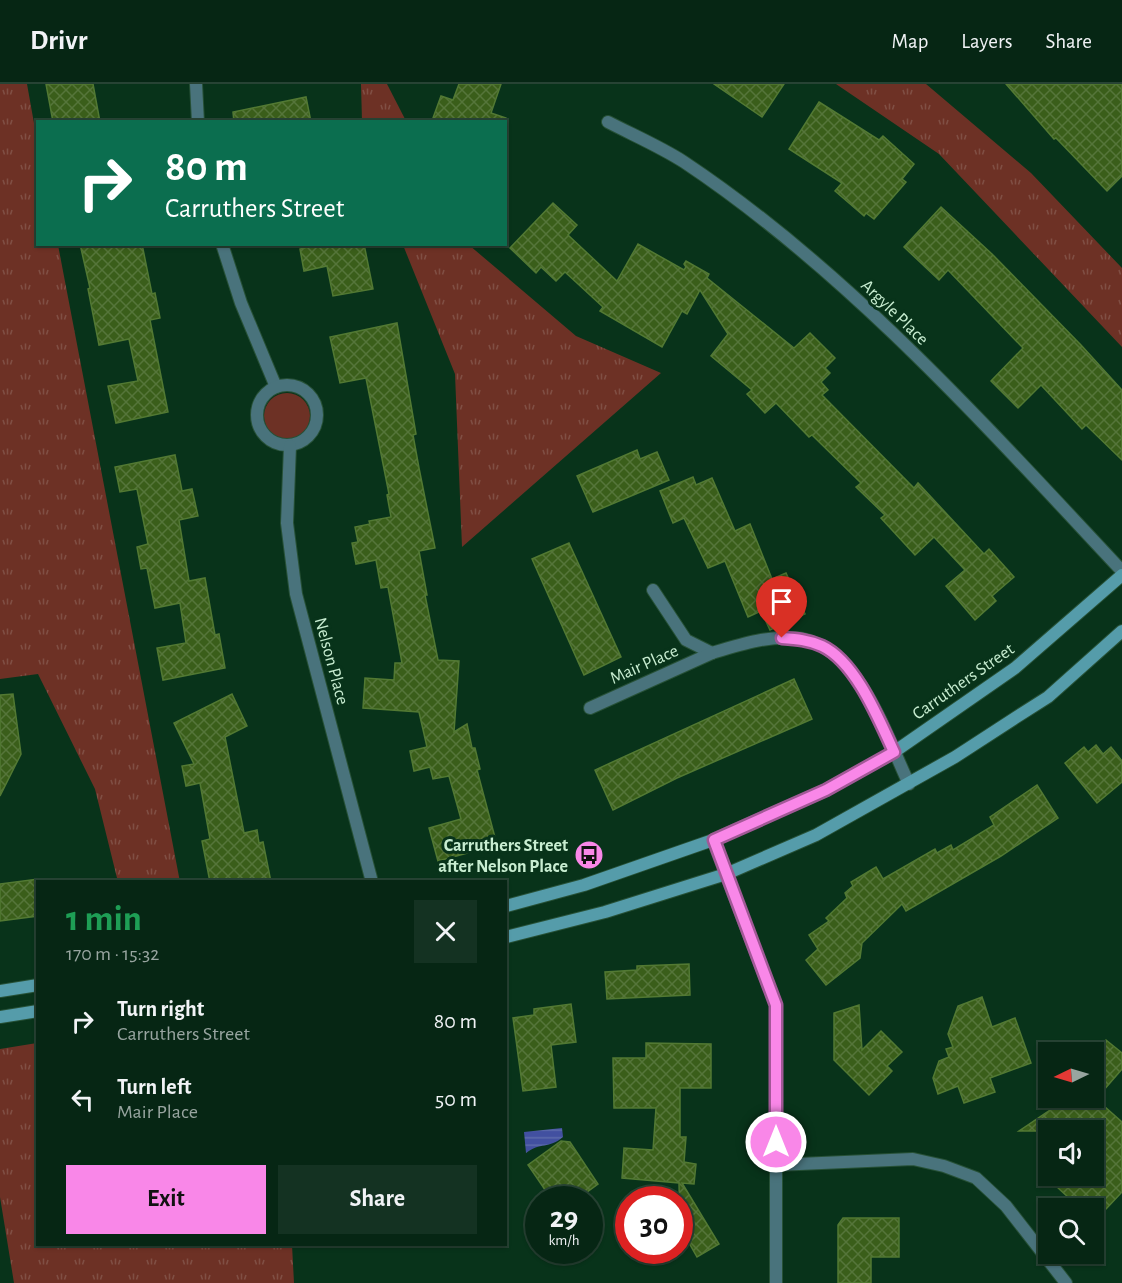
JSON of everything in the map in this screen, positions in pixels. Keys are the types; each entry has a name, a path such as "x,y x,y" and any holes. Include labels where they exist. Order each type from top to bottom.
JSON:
{"main road":[{"name":"Carruthers Street","path":"507,906 584,885 714,840 826,790 894,752 1015,668 1122,573"},
{"path":"507,938 605,912 726,874 816,835 956,758 1048,697 1122,631"},
{"path":"0,991 36,985"},
{"path":"0,1017 36,1011"}],"street":[{"path":"196,84 198,120"},
{"name":"Argyle Place","path":"608,122 682,161 768,221 915,356 1012,453 1122,573"},
{"path":"223,246 241,303 276,387"},
{"path":"291,385 299,387 306,391 315,404 317,420 311,434 298,444 290,446 274,443 262,434 258,426 256,419 259,403 268,391 276,387 291,385"},
{"name":"Nelson Place","path":"290,446 287,523 296,594 371,880"},
{"name":"Mair Place","path":"653,590 686,640 712,653"},
{"name":"Mair Place","path":"590,708 712,653 750,641 803,639 824,646 846,665 866,693 909,784"},
{"path":"714,840 776,1005 776,1283"},
{"path":"776,1165 913,1159 944,1166 976,1178 1006,1206 1066,1283"}],"green space":[{"path":"0,84 27,84 36,134 36,246 58,246 180,880 118,880 95,789 38,674 0,679"},
{"path":"361,84 387,84 405,120 362,120"},
{"path":"836,84 926,84 1031,173 1122,268 1122,347 939,154"},
{"path":"403,246 470,246 576,336 661,373 462,547 455,374"},
{"path":"287,393 303,400 310,416 303,432 287,439 271,432 264,416 271,400"},
{"path":"36,1043 36,1246 292,1246 294,1283 14,1283 0,1197 0,1049"}],"water":[{"path":"562,1128 563,1137 558,1141 526,1153 524,1132"}],"building":[{"path":"46,84 93,84 100,120 53,120"},
{"path":"459,84 501,84 491,113 506,118 506,120 438,120 433,118 441,96 453,100"},
{"path":"714,84 784,84 762,117"},
{"path":"1006,84 1122,84 1122,176 1107,191 1056,138 1054,139"},
{"path":"306,97 311,120 234,120 233,112"},
{"path":"819,102 879,140 883,136 914,164 902,179 906,182 874,219 866,213 864,216 835,191 842,183 789,149"},
{"path":"553,203 577,225 568,235 617,281 638,244 684,270 686,261 709,274 707,278 794,348 810,333 835,358 825,368 830,373 821,382 828,390 822,395 914,488 918,483 984,554 989,549 1014,577 992,596 996,601 975,620 946,586 965,570 934,537 915,555 881,518 885,515 856,487 861,483 812,435 809,437 776,403 765,413 747,394 752,390 711,356 728,334 700,290 687,314 682,311 662,347 600,311 603,307 565,272 556,281 541,267 536,273 510,248"},
{"path":"941,207 992,254 1122,390 1122,460 1086,425 1082,429 1041,385 1018,408 991,381 1023,348 948,270 939,280 904,247"},
{"path":"80,246 142,246 152,294 155,293 160,318 150,320 168,412 116,423 108,386 138,381 129,339 99,345 88,289 90,288"},
{"path":"313,246 364,246 373,289 333,296 327,266 304,271 300,249"},
{"path":"397,323 416,434 413,435 435,548 419,551 427,595 425,595 438,660 459,661 454,732 467,724 472,748 475,748 480,769 477,770 497,845 438,861 429,828 461,819 449,776 433,779 430,767 414,771 410,751 427,747 419,712 363,708 365,678 394,680 395,663 402,663 388,587 381,588 376,560 356,564 352,543 358,542 355,527 370,524 369,521 391,517 387,495 389,494 366,378 340,383 330,337"},
{"path":"637,450 640,459 657,452 669,480 593,512 577,476"},
{"path":"175,455 182,491 192,489 198,516 179,520 189,581 205,578 215,635 219,634 225,668 163,680 157,648 186,643 180,603 155,608 147,568 141,569 137,547 148,544 137,489 120,492 115,467"},
{"path":"693,477 696,485 712,478 735,531 750,524 772,579 786,573 805,614 770,630 761,611 748,617 725,561 708,568 684,518 673,523 660,491"},
{"path":"569,543 621,657 584,675 532,559"},
{"path":"794,679 812,719 677,778 613,810 595,770"},
{"path":"13,694 21,754 0,796 0,695"},
{"path":"232,694 247,726 225,737 244,833 257,830 259,843 263,842 271,880 210,880 202,841 210,839 200,783 186,786 182,766 194,764 174,723"},
{"path":"1096,745 1103,754 1111,747 1122,761 1122,782 1097,803 1065,763 1084,747 1088,752"},
{"path":"1037,785 1058,818 1001,856 906,911 902,904 862,943 860,958 826,985 806,960 818,949 809,935 829,921 826,918 847,898 845,893 853,886 851,882 876,867 883,879 935,849 937,853 951,845 953,850 994,825 990,817"},
{"path":"38,879 36,880 36,916 0,921 0,884"},
{"path":"689,964 690,995 607,999 605,972 637,970 637,966"},
{"path":"982,997 992,1027 1015,1018 1031,1063 990,1078 995,1092 964,1103 958,1086 938,1094 933,1078 939,1061 949,1057 946,1049 953,1047 948,1034 958,1006"},
{"path":"571,1004 576,1042 551,1045 556,1087 523,1091 513,1018 534,1015 534,1009"},
{"path":"859,1005 862,1050 881,1031 902,1052 887,1066 892,1071 869,1095 834,1060 834,1013"},
{"path":"1106,1040 1122,1053 1122,1069 1104,1090 1104,1042"},
{"path":"646,1043 711,1044 711,1088 680,1088 680,1137 686,1137 684,1162 696,1164 694,1184 682,1183 684,1186 679,1186 679,1183 622,1178 624,1148 653,1150 656,1108 614,1108 613,1058 646,1058"},
{"path":"1104,1106 1122,1122 1122,1192 1106,1209 1104,1209 1104,1198 1069,1198 1057,1187 1104,1186 1104,1120 1038,1120 1038,1131 1019,1131 1050,1110 1048,1108 1104,1108"},
{"path":"561,1141 570,1142 598,1184 595,1186 542,1186 528,1165"},
{"path":"693,1201 719,1244 697,1257 693,1250"},
{"path":"843,1218 899,1218 899,1257 871,1257 871,1283 838,1283 838,1225"}],"place":[{"name":"Carruthers Street after Nelson Place","path":"589,855"}],"route":[{"path":"776,1142 776,1005 714,840 826,790 894,752 866,693 846,665 824,646 803,639 782,638"}]}
